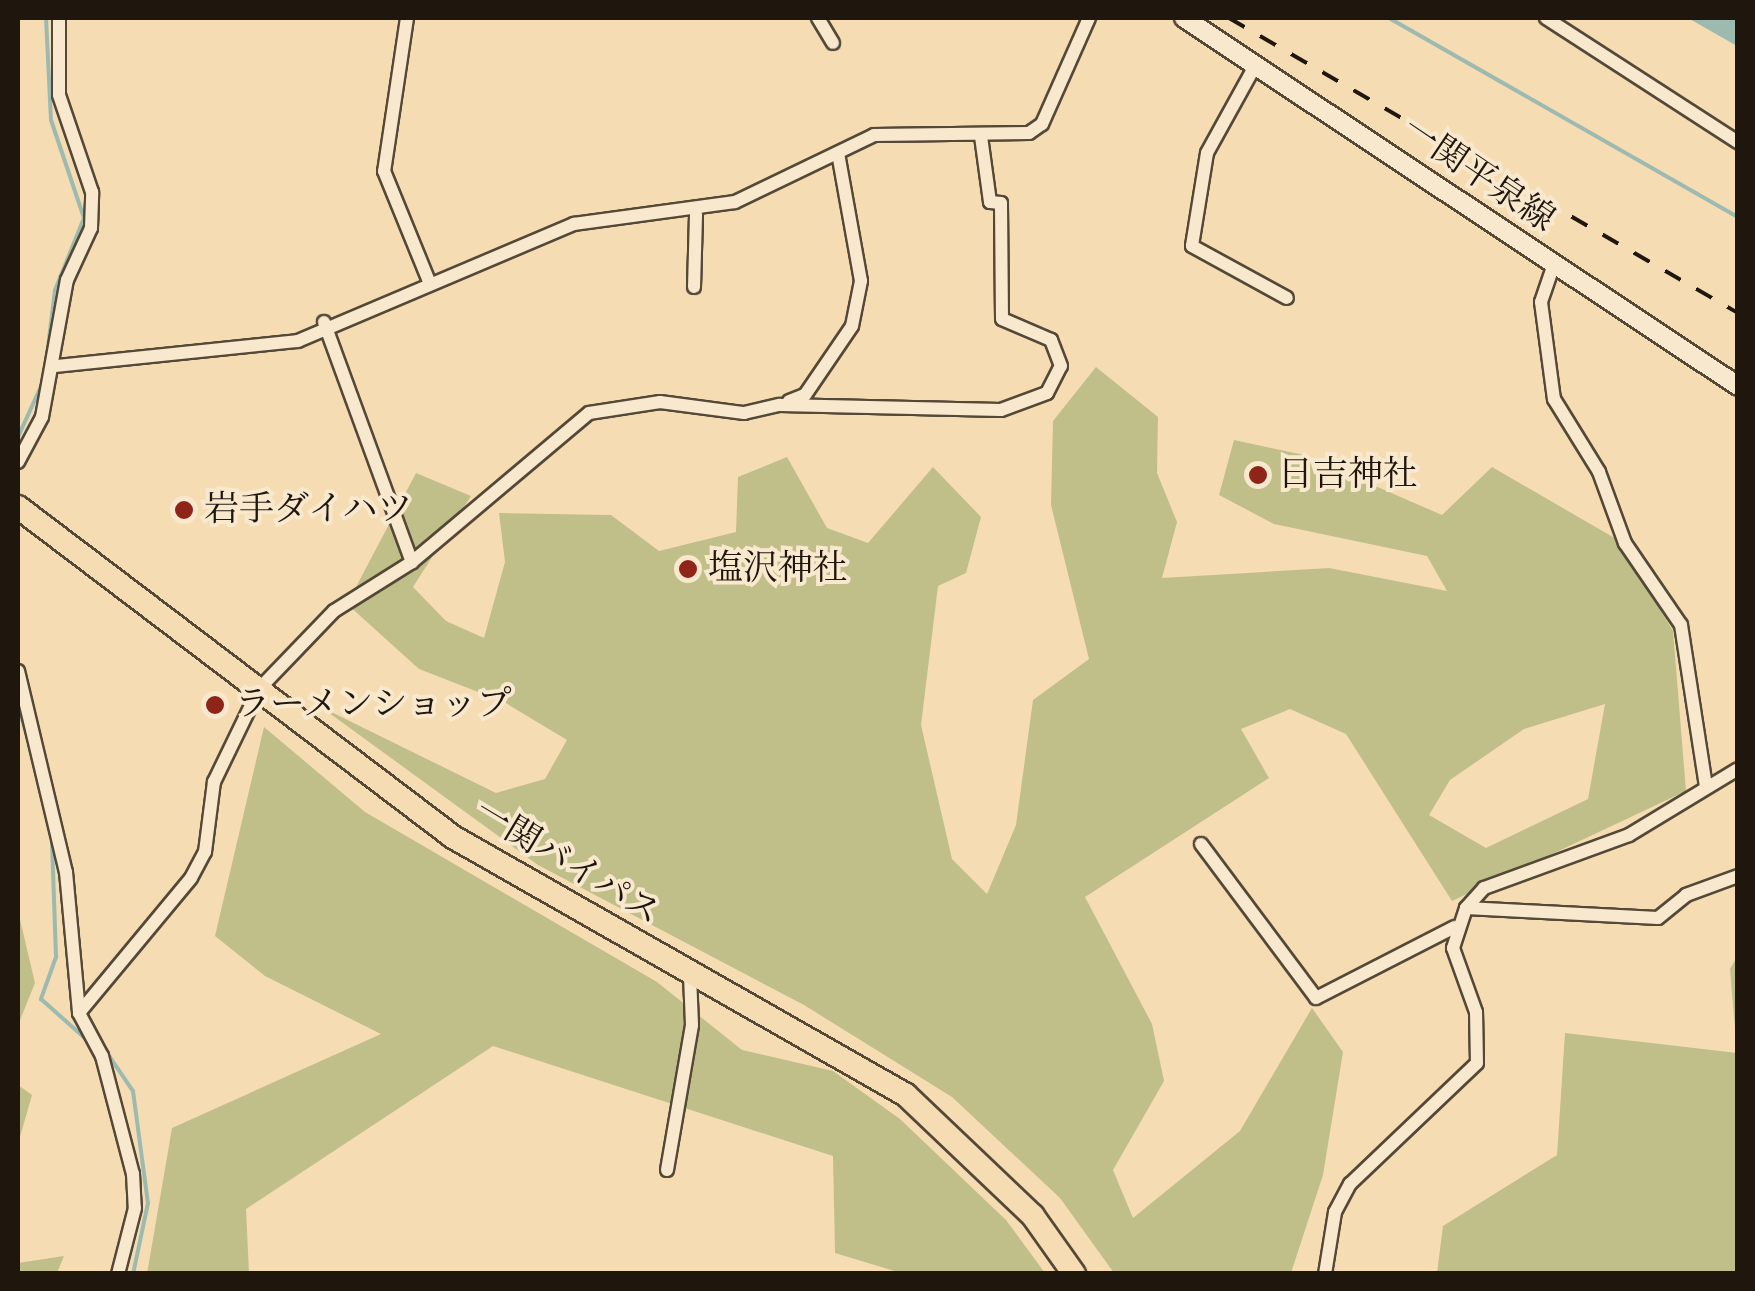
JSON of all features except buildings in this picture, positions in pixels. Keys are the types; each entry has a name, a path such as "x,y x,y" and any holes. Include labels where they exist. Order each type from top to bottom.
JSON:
{"highway":[{"name":"一関バイパス","path":"18,507 453,837 906,1095 1034,1216 1074,1274"}],"main road":[{"name":"一関平泉線","path":"1184,18 1738,386"}],"street":[{"path":"18,462 56,366 92,192 59,96 59,18"},
{"path":"406,18 384,170 429,282"},
{"path":"818,18 834,42"},
{"path":"56,366 236,352 298,340 324,322 606,212 696,214 886,134 981,136 1042,124 1089,18"},
{"path":"1546,18 1738,142"},
{"path":"1255,66 1208,153 1192,246 1287,298"},
{"path":"780,405 1000,410 1048,393 1060,376 1051,340 1002,319 1001,203 990,202 981,136"},
{"path":"78,1013 192,878 205,852 214,782 259,689 334,611 412,562 589,412 660,402 744,414 805,395 852,326 861,282 838,153"},
{"path":"694,287 696,214"},
{"path":"1554,264 1541,302 1554,399 1600,472 1625,543 1681,625 1706,786"},
{"path":"324,322 412,562"},
{"path":"18,671 66,872 78,1013 100,1051 132,1174 135,1208 118,1274"},
{"path":"1201,844 1316,998 1454,928 1484,888 1628,835 1738,770"},
{"path":"1466,908 1658,918 1686,895 1738,876"},
{"path":"1325,1274 1334,1212 1350,1184 1478,1062 1482,1047 1454,928"},
{"path":"667,1170 692,1025 690,975"}],"shaded area":[{"path":"1096,367 1158,417 1157,473 1177,522 1162,578 1329,568 1447,591 1427,556 1274,524 1219,495 1234,440 1304,455 1442,515 1492,467 1618,540 1673,631 1686,791 1452,901 1346,734 1290,709 1241,729 1269,778 1085,897 1152,1024 1164,1081 1113,1170 1133,1218 1240,1131 1312,1008 1343,1052 1323,1175 1291,1273 1114,1273 1060,1198 952,1097 804,1005 538,865 321,707 496,793 545,779 567,740 504,702 419,669 347,604 416,473 471,496 413,587 446,621 484,638 505,562 499,513 611,515 659,551 736,532 738,477 787,457 827,528 868,543 933,467 981,517 966,573 938,586 921,725 952,859 987,894 1016,825 1033,700 1089,659 1051,505 1053,421","holes":["1605,704 1588,799 1486,848 1429,815 1450,780 1524,729"]},
{"path":"264,727 365,812 657,982 742,1050 833,1071 900,1119 1006,1220 1045,1273 901,1273 835,1253 833,1156 493,1046 246,1209 249,1273 147,1274 172,1128 381,1034 265,976 215,936"},
{"path":"18,911 35,983 18,1025"},
{"path":"1737,957 1737,1053 1730,969"},
{"path":"1565,1033 1737,1053 1737,1273 1437,1273 1443,1226 1557,1155"},
{"path":"18,1085 32,1095 18,1144"},
{"path":"64,1256 57,1273 18,1273 18,1263"}],"water":[{"path":"1688,18 1737,18 1737,46"}],"waterway":[{"path":"46,18 51,120 84,218 55,290 46,363"},
{"path":"1389,18 1738,217"},
{"path":"18,437 43,382"},
{"path":"18,706 30,745"},
{"path":"52,842 56,957 41,999 87,1040"},
{"path":"101,1044 133,1091 148,1203 133,1274"}],"railway":[{"path":"1229,18 1738,313"}],"place":[{"name":"日吉神社","path":"1258,475"},
{"name":"岩手ダイハツ","path":"184,510"},
{"name":"塩沢神社","path":"688,569"},
{"name":"ラーメンショップ","path":"215,705"}]}
